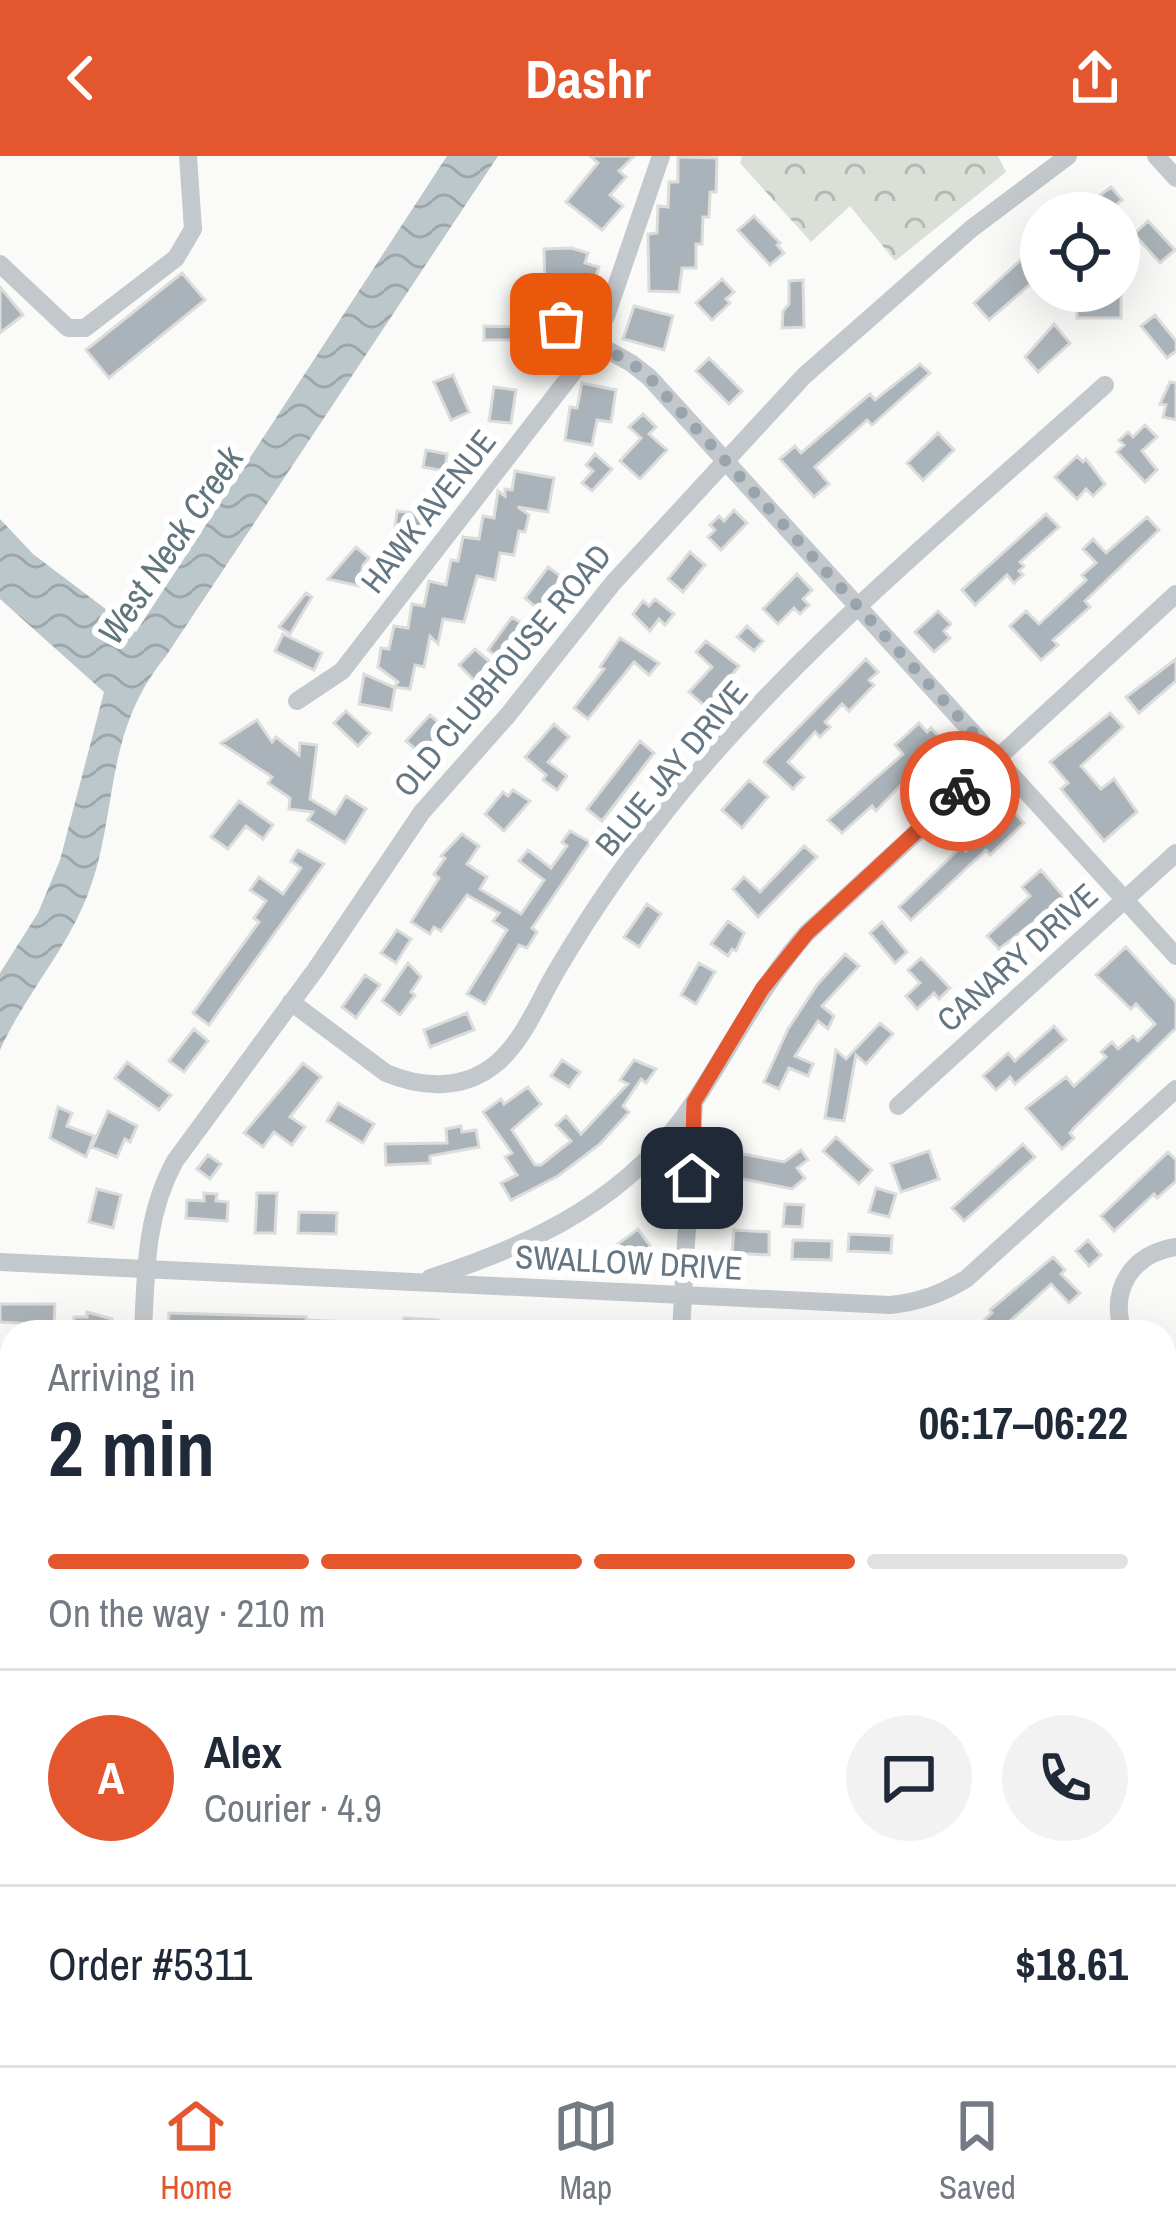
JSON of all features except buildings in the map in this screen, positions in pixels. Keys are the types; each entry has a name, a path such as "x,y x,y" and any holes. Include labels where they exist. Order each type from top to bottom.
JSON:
{"street":[{"path":"0,264 68,328 85,328 176,258 193,229 188,156"},
{"name":"HAWK AVENUE","path":"297,701 342,671 593,343 661,156"},
{"name":"OLD CLUBHOUSE ROAD","path":"144,1320 152,1215 175,1161 422,812 723,459 883,303 1069,156"},
{"path":"1156,156 1176,178"},
{"path":"561,324 649,377 1176,956"},
{"name":"BLUE JAY DRIVE","path":"291,1002 386,1073 404,1081 460,1082 494,1065 519,1036 599,903 670,806 740,724 859,608 1106,385"},
{"path":"420,1281 522,1244 590,1208 645,1164 694,1102 762,989 796,945 1176,594"},
{"name":"CANARY DRIVE","path":"898,1106 1176,853"},
{"name":"SWALLOW DRIVE","path":"0,1262 911,1303 966,1279 1176,1089"},
{"path":"682,1320 694,1102"},
{"path":"1121,1320 1118,1304 1124,1279 1148,1255 1176,1247"}],"green space":[{"path":"742,156 998,156 1006,172 895,261 850,206 811,242 740,163"}],"water":[{"path":"447,156 498,156 145,687 120,749 103,843 83,906 0,1050 0,973 38,913 60,860 104,692 0,599 0,519 33,554 136,632"}],"way so far":[{"path":"561,324 649,377 996,758 960,791"}],"route":[{"path":"692,1178 694,1102 762,989 807,933 960,791"}],"water label":[{"name":"West Neck Creek","path":"170,545"}]}
